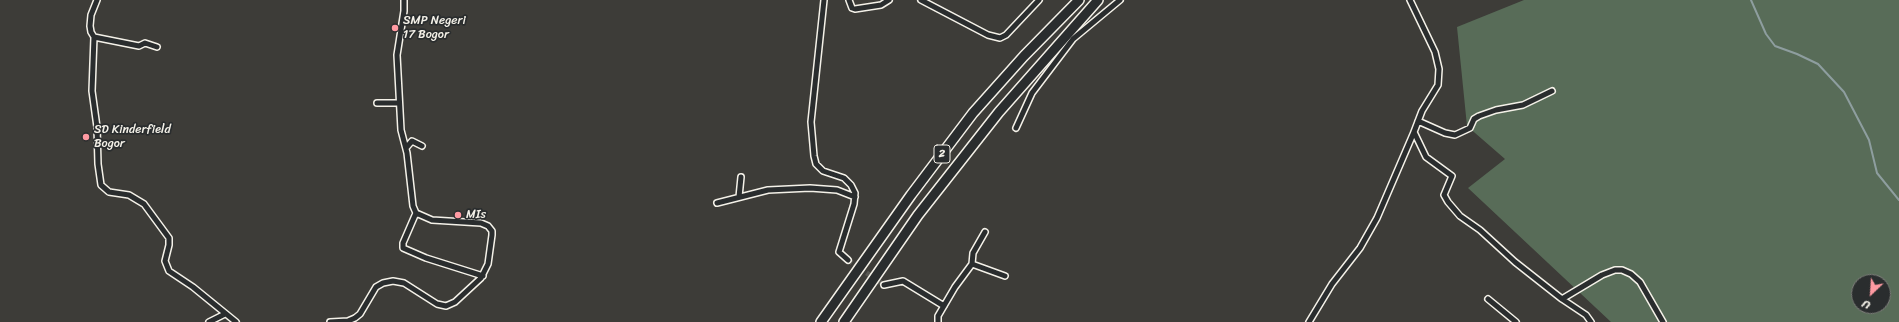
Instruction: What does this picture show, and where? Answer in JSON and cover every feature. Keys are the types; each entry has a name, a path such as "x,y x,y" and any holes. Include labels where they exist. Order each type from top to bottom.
{"highway":[{"name":"2","path":"821,322 911,195 973,114 1024,56 1079,0"},
{"name":"2","path":"844,322 927,202 999,112 1098,0"}],"street":[{"path":"97,0 90,19 91,32 94,37 92,87 97,127 98,164 101,185 110,192 129,195 144,204 169,238 165,261 167,270 198,291 236,322"},
{"path":"404,0 404,11 396,51 401,130 406,148 412,202 416,213 403,243 403,248 426,258 483,276"},
{"path":"824,0 811,122 814,156 816,164 823,171 844,178 851,185 855,197 839,252 848,260"},
{"path":"849,0 851,6 855,9 881,5 889,0"},
{"path":"921,0 988,35 1000,38 1006,35 1039,0"},
{"path":"1016,128 1032,93 1073,39 1120,0"},
{"path":"1309,322 1332,284 1360,248 1378,215 1422,110 1436,89 1439,70 1435,52 1410,0"},
{"path":"94,37 139,46 145,43 157,48"},
{"path":"1418,120 1445,133 1456,135 1470,128 1474,119 1479,116 1496,110 1523,105 1552,91"},
{"path":"377,104 400,103"},
{"path":"1414,132 1426,157 1452,176 1444,195 1460,216 1480,230 1515,262 1562,299 1586,315 1591,322"},
{"path":"406,148 412,141 422,146"},
{"path":"739,197 741,177"},
{"path":"717,203 768,190 810,188 837,190 855,197"},
{"path":"330,322 348,321 355,318 360,314 376,287 383,283 400,282 437,304 446,306 455,302 483,276 488,264 491,247 492,231 488,226 481,223 438,221 416,213"},
{"path":"938,322 937,318 955,286 972,264 975,249 985,232"},
{"path":"972,264 1005,276"},
{"path":"1562,299 1602,275 1616,270 1622,270 1631,274 1640,282 1663,322"},
{"path":"884,285 903,281 944,306"},
{"path":"1488,299 1516,322"},
{"path":"210,322 225,314"}],"green space":[{"path":"1524,0 1899,0 1899,322 1611,322 1468,188 1505,159 1467,126 1457,27"}],"waterway":[{"path":"1751,0 1766,34 1775,46 1818,64 1844,92 1869,140 1877,173 1899,200"}],"tunnel":[{"path":"848,260 884,285"}],"place":[{"name":"SMP Negeri 17 Bogor","path":"395,28"},
{"name":"SD Kinderfield Bogor","path":"86,137"},
{"name":"MIs","path":"458,215"}]}
